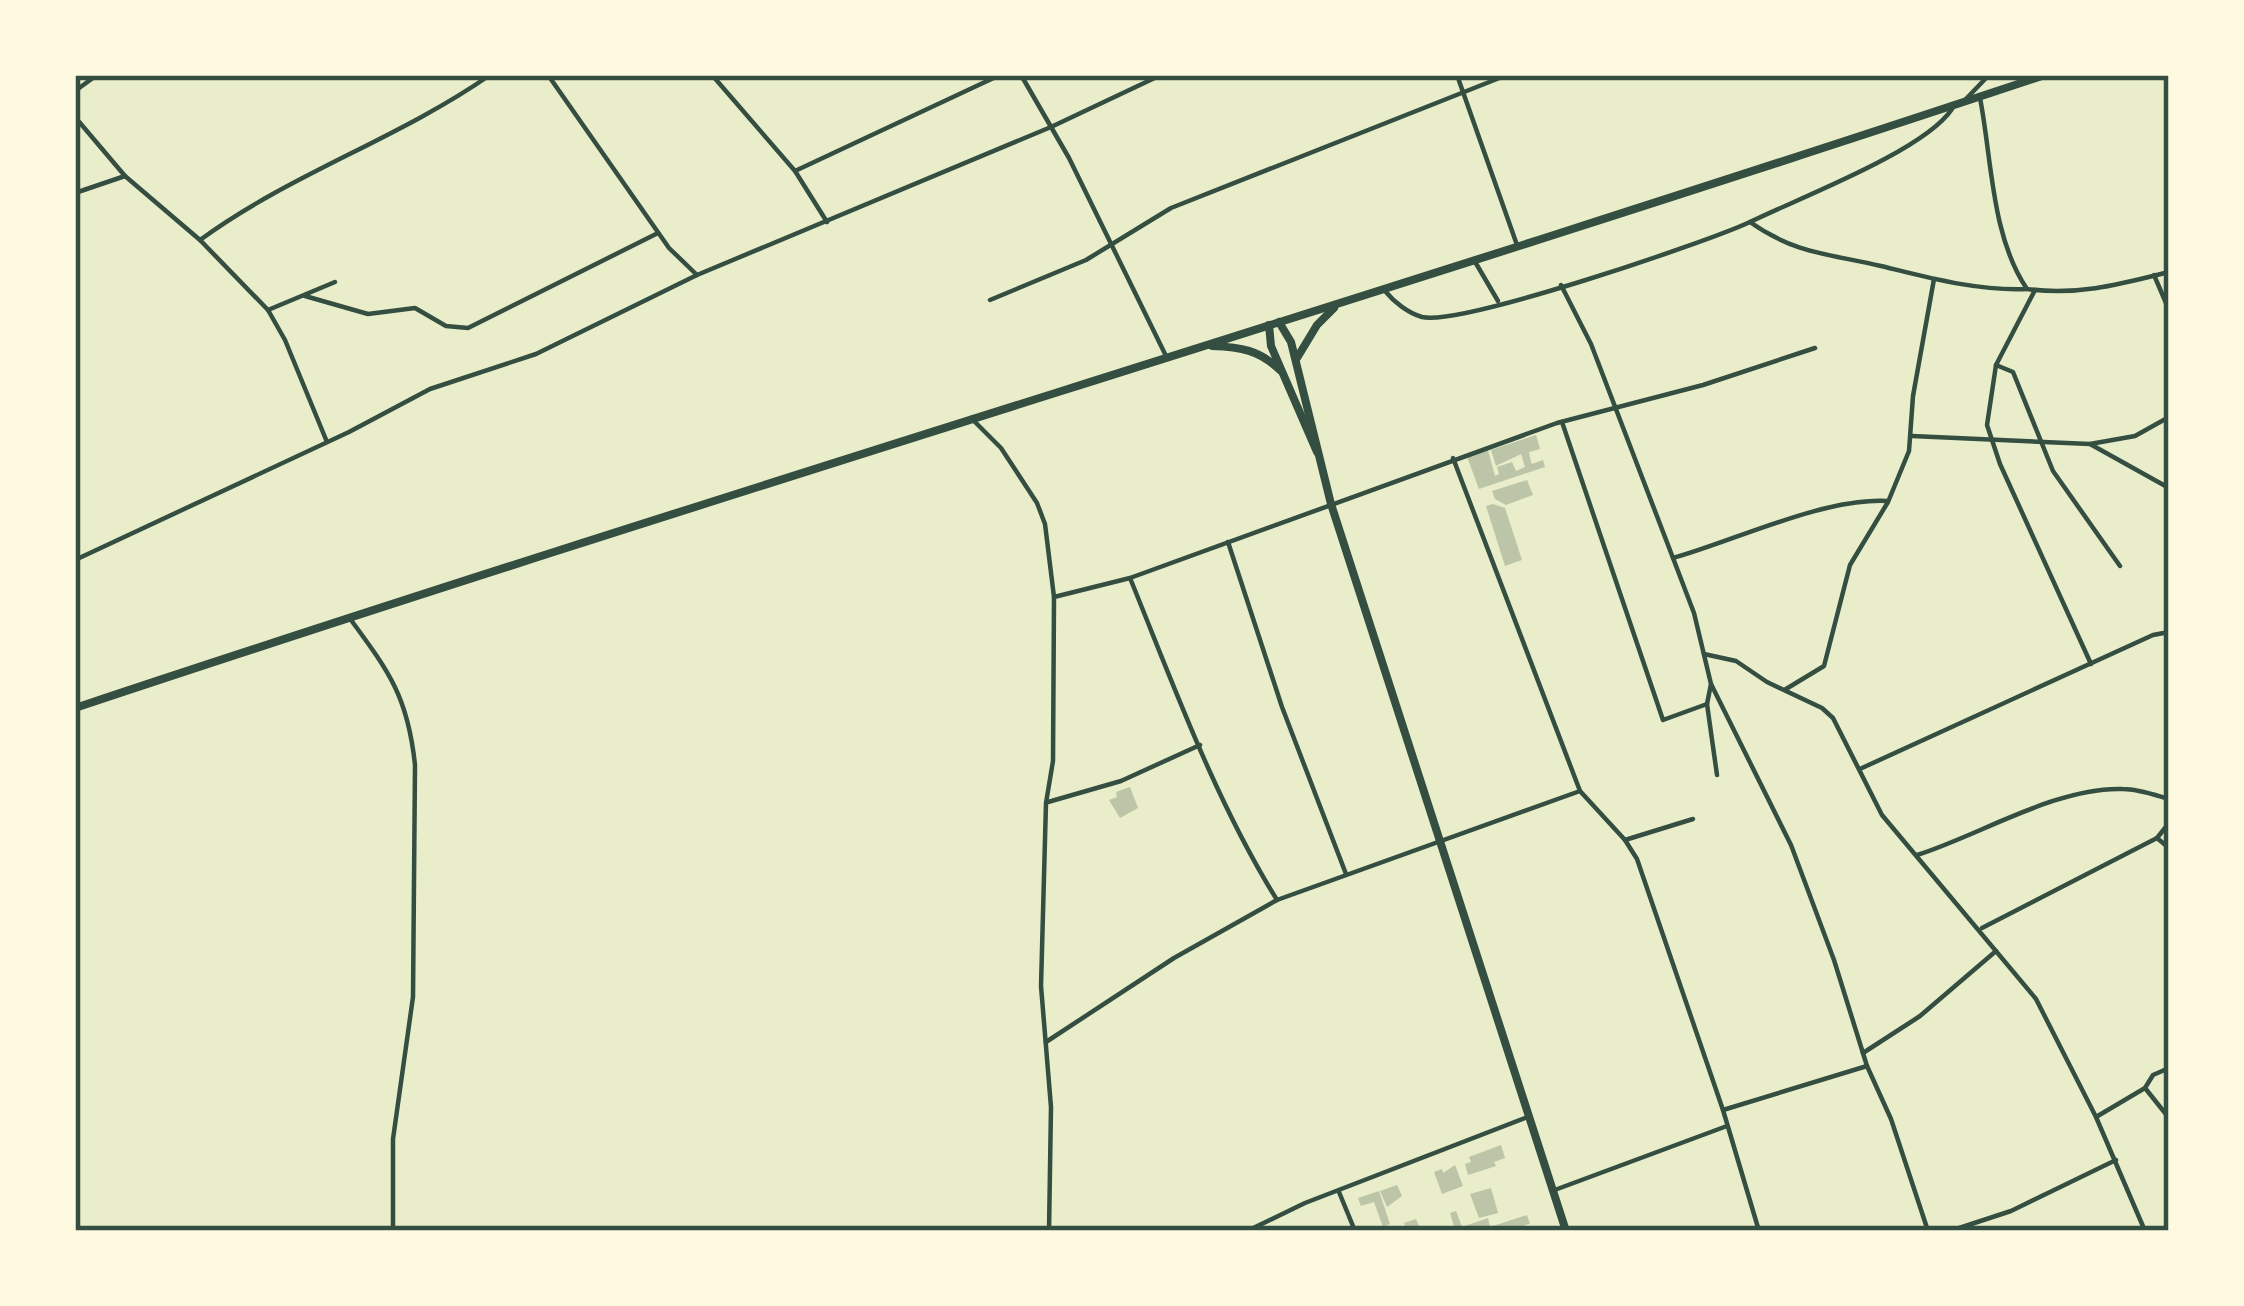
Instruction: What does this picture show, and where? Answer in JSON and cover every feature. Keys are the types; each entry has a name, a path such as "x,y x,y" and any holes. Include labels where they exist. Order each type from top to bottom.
{"highway":[{"path":"75,708 2044,75"},
{"path":"1295,366 1317,325 1340,304"},
{"path":"1274,324 1289,337 1331,504 1566,1231"},
{"path":"1274,324 1271,346 1317,452"},
{"path":"1207,346 1248,348 1286,375"}],"street":[{"path":"75,91 97,75"},
{"path":"200,239 262,199 421,120 490,75"},
{"path":"548,75 658,232 680,261 698,275"},
{"path":"712,75 795,171 827,222"},
{"path":"795,171 1000,75"},
{"path":"1021,75 1052,127 1167,358"},
{"path":"75,560 327,442 430,388 536,354 698,275 1052,127 1161,75"},
{"path":"1456,75 1518,246"},
{"path":"990,300 1073,266 1171,208 1508,75"},
{"path":"1385,290 1402,308 1425,318 1500,304 1681,251 1903,147 1940,123 1989,75"},
{"path":"1979,97 2006,240 2017,274 2031,289"},
{"path":"75,117 125,176 200,239 268,310 327,442"},
{"path":"75,193 125,176"},
{"path":"1750,222 1773,238 1815,255 1977,287 2097,290 2169,272"},
{"path":"305,296 368,314 421,309 446,326 468,328 658,232"},
{"path":"1474,260 1500,304"},
{"path":"2154,275 2169,310"},
{"path":"1786,689 1824,666 1850,565 1900,478 1912,436 1913,396 1934,279"},
{"path":"268,310 335,282"},
{"path":"1561,285 1591,344 1673,558 1712,684 1791,845 1928,1231"},
{"path":"2031,289 1996,365 1987,412 2000,464 2091,664"},
{"path":"1054,597 1130,578 1562,422 1703,385 1814,348"},
{"path":"1996,365 2013,372 2065,491 2120,566"},
{"path":"1912,436 2090,444 2135,436 2169,417"},
{"path":"971,418 1001,448 1037,503 1045,524 1054,597 1053,761 1046,803 1041,986 1051,1107 1049,1231"},
{"path":"1562,422 1663,720 1707,704"},
{"path":"2090,444 2169,488"},
{"path":"1454,458 1580,791 1625,840 1649,889 1759,1231"},
{"path":"1673,558 1813,513 1865,500 1888,502"},
{"path":"1228,542 1282,707 1346,874"},
{"path":"1130,578 1200,745 1277,900"},
{"path":"349,617 399,687 412,728 416,765 413,997 393,1139 393,1231"},
{"path":"1860,769 2153,634 2169,632"},
{"path":"1704,654 1736,661 1828,712 1882,815 1998,950 2045,1016 2096,1117 2145,1231"},
{"path":"1712,684 1707,704 1717,775"},
{"path":"1046,803 1121,781 1200,745"},
{"path":"1916,856 2005,818 2078,796 2122,788 2169,799"},
{"path":"1046,1042 1174,958 1277,900 1580,791"},
{"path":"1625,840 1693,819"},
{"path":"1980,929 2157,838 2169,823"},
{"path":"2157,838 2169,848"},
{"path":"1863,1053 1921,1016 1998,950"},
{"path":"1723,1110 1867,1066"},
{"path":"2096,1117 2169,1068"},
{"path":"2145,1088 2169,1118"},
{"path":"1247,1231 1530,1116"},
{"path":"1552,1191 1727,1126"},
{"path":"1950,1231 2011,1210 2116,1160"},
{"path":"1339,1192 1354,1231"}],"building":[{"path":"1536,435 1540,449 1529,452 1530,458 1532,464 1543,460 1545,467 1479,489 1466,454 1487,447 1495,476 1497,467 1512,462 1516,471 1525,467 1521,454 1496,466 1491,450"},
{"path":"1527,480 1533,495 1506,505 1495,499 1492,491"},
{"path":"1486,506 1505,508 1522,560 1505,566"},
{"path":"1130,787 1138,808 1120,818 1109,800"},
{"path":"1501,1145 1505,1158 1468,1175 1465,1164 1471,1162 1469,1157"},
{"path":"1455,1165 1463,1186 1442,1194 1434,1172 1442,1169 1443,1173"},
{"path":"1397,1185 1402,1196 1387,1207 1380,1191"},
{"path":"1491,1188 1498,1213 1479,1218 1470,1194"},
{"path":"1379,1191 1390,1224 1383,1227 1374,1202 1361,1206 1358,1198"},
{"path":"1456,1211 1462,1227 1488,1218 1490,1227 1527,1215 1530,1224 1525,1225 1527,1231 1452,1231 1450,1213"},
{"path":"1416,1219 1421,1231 1407,1231 1404,1223"}]}
